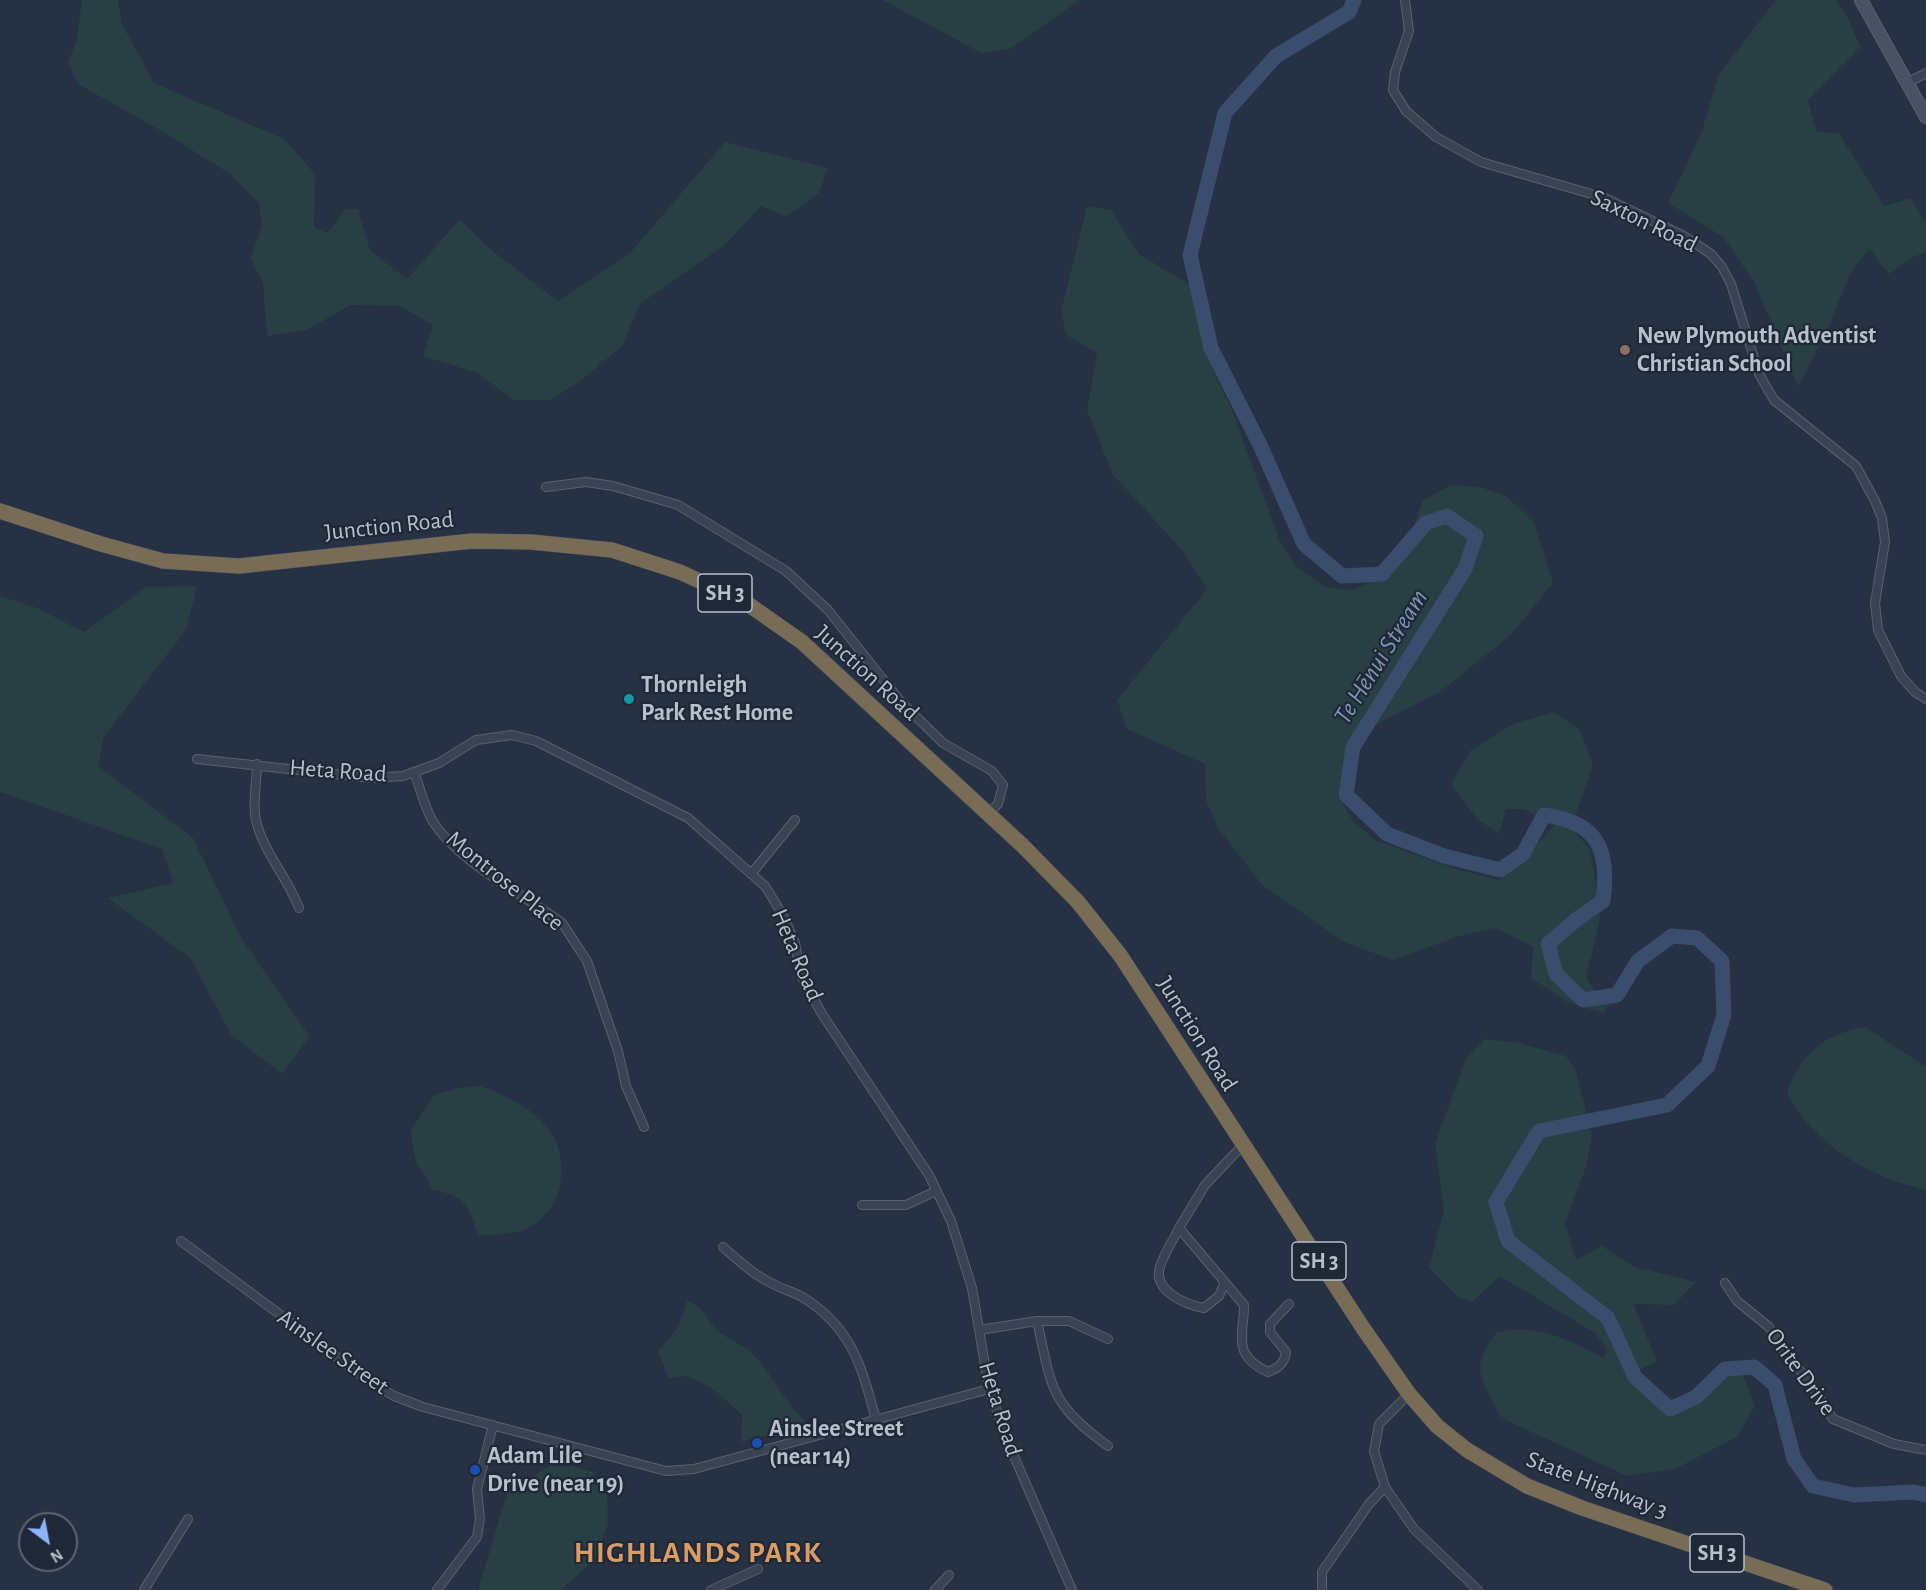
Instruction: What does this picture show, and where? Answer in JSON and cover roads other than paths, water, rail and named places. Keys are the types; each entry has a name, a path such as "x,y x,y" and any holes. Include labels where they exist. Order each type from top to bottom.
{"highway":[{"name":"Junction Road","path":"0,511 100,544 163,561 239,566 472,540 531,542 612,550 680,572 745,602 801,642 988,814 1078,902 1120,955 1242,1146 1409,1394"},
{"name":"State Highway 3","path":"1409,1394 1437,1426 1467,1450 1527,1486 1582,1508 1825,1590"}],"street":[{"name":"Saxton Road","path":"1404,0 1408,31 1395,72 1393,90 1406,111 1436,137 1481,162 1605,198 1684,236 1711,254 1722,267 1731,284 1759,375 1774,400 1856,466 1875,501 1882,518 1885,542 1875,603 1878,630 1901,676 1914,692 1926,699"},
{"path":"1861,0 1926,117"},
{"path":"1907,83 1926,73"},
{"path":"546,487 586,482 612,486 678,505 786,571 828,610 901,702 934,735 943,743 992,771 1003,785 998,804 988,814"},
{"name":"Heta Road","path":"197,759 371,778 403,776 439,763 476,740 512,735 536,741 688,818 765,886 784,917 795,943 801,976 822,1014 929,1175 951,1221 967,1267 989,1389 1010,1447 1072,1590"},
{"path":"257,764 256,819 272,855 292,888 299,909"},
{"name":"Montrose Place","path":"414,772 432,820 452,842 466,856 562,923 588,961 618,1051 626,1086 644,1127"},
{"path":"751,874 795,820"},
{"path":"1224,1284 1219,1296 1204,1308 1179,1301 1160,1281 1158,1269 1205,1185 1242,1146"},
{"path":"862,1205 906,1205 936,1191"},
{"path":"1179,1228 1244,1305 1240,1340 1244,1350 1269,1372 1281,1363 1286,1352 1269,1332 1270,1324 1289,1304"},
{"name":"Ainslee Street","path":"182,1241 383,1390 408,1402 657,1469 675,1471 694,1469 989,1389"},
{"path":"723,1247 745,1267 773,1284 802,1296 837,1324 860,1362 876,1420"},
{"name":"Orite Drive","path":"1725,1283 1737,1301 1769,1327 1785,1353 1809,1381 1833,1419 1894,1444 1926,1450"},
{"path":"1037,1321 1053,1389 1058,1399 1081,1426 1108,1446"},
{"path":"979,1330 1037,1321 1069,1321 1108,1339"},
{"path":"1409,1394 1378,1424 1374,1451 1385,1487 1414,1529 1478,1590"},
{"path":"437,1590 477,1537 480,1519 477,1489 493,1425"},
{"path":"1322,1590 1322,1572 1369,1504 1385,1487"},
{"path":"144,1590 188,1519"},
{"path":"711,1590 758,1569"},
{"path":"934,1590 949,1575"}],"waterway":[{"name":"Te Hēnui Stream","path":"1354,0 1349,12 1276,56 1225,113 1190,255 1211,348 1261,447 1304,544 1342,576 1382,574 1426,523 1447,516 1476,536 1465,569 1353,747 1346,795 1387,834 1444,856 1500,870 1523,854 1544,815 1577,824 1588,832 1602,853 1605,883 1603,901 1577,919 1548,944 1556,974 1583,1000 1617,995 1638,961 1672,936 1697,938 1722,961 1724,1015 1708,1066 1667,1105 1539,1131 1496,1202 1508,1241 1608,1318 1635,1377 1670,1409 1696,1397 1725,1369 1754,1367 1775,1385 1794,1459 1813,1486 1854,1495 1913,1492 1926,1495"}],"place":[{"name":"New Plymouth Adventist Christian School","path":"1625,350"},
{"name":"Thornleigh Park Rest Home","path":"629,699"},
{"name":"Ainslee Street (near 14)","path":"757,1443"},
{"name":"Adam Lile Drive (near 19)","path":"475,1470"}],"district":[{"name":"HIGHLANDS PARK","path":"698,1553"}]}
